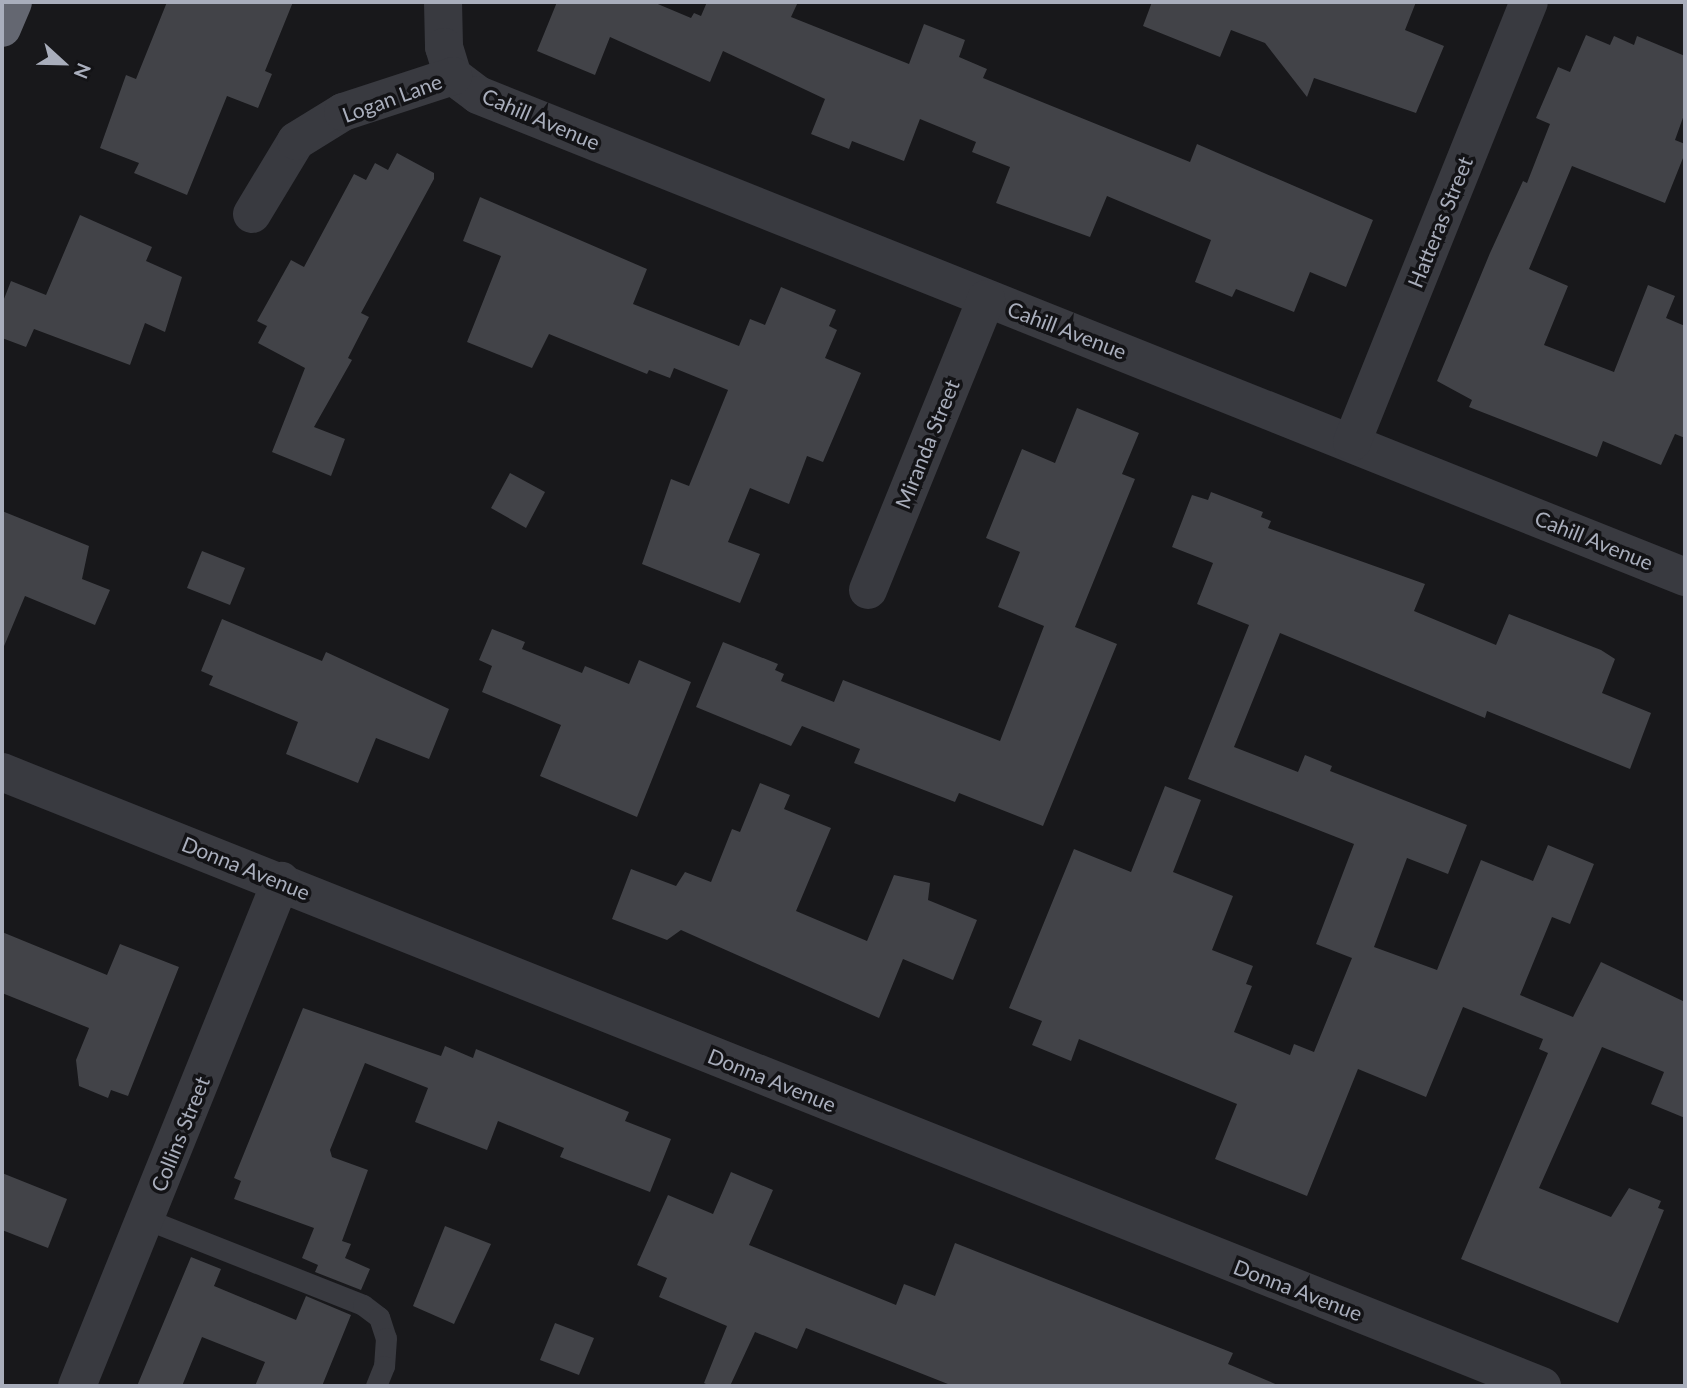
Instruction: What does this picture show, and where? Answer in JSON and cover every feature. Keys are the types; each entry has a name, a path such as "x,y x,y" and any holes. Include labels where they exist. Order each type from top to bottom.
{"highway":[{"path":"2,28 13,2"}],"street":[{"path":"443,2 444,47 453,76"},
{"name":"Hatteras Street","path":"1352,442 1529,2"},
{"name":"Logan Lane","path":"252,214 296,141 343,112 453,76"},
{"name":"Cahill Avenue","path":"453,76 478,95 1685,577"},
{"name":"Miranda Street","path":"868,590 986,299"},
{"name":"Donna Avenue","path":"2,772 1542,1386"},
{"name":"Collins Street","path":"77,1386 281,881"}],"lane":[{"path":"146,1219 363,1305 379,1317 386,1338 384,1366 376,1386"}],"building":[{"path":"167,2 293,2 265,71 272,74 258,108 227,96 187,195 134,173 139,163 100,148 126,75 136,79"},
{"path":"557,2 653,2 691,18 694,13 701,16 707,2 798,2 791,17 909,64 924,24 965,40 959,57 987,69 983,78 1190,162 1197,144 1373,220 1346,287 1310,272 1294,312 1236,289 1232,297 1195,282 1211,240 1107,196 1090,237 996,203 1010,167 972,152 976,142 920,119 904,161 852,141 849,149 811,134 825,99 723,51 710,82 610,37 595,75 537,51"},
{"path":"1152,2 1416,2 1405,30 1444,46 1416,113 1314,78 1307,97 1265,43 1231,30 1220,57 1143,26"},
{"path":"1586,35 1610,45 1614,36 1634,45 1637,36 1685,56 1685,112 1675,140 1685,144 1685,153 1665,203 1572,166 1529,269 1568,286 1544,345 1614,372 1648,285 1675,296 1666,318 1685,326 1685,438 1675,434 1661,465 1603,441 1597,457 1469,407 1472,400 1437,381 1490,253 1523,181 1527,183 1550,124 1536,118 1558,67 1570,72"},
{"path":"397,153 434,173 434,179 361,313 369,317 348,358 352,360 314,427 345,439 331,476 272,452 305,368 258,343 267,326 257,321 291,260 304,267 354,174 366,180 375,163 388,170"},
{"path":"480,197 647,269 633,304 739,346 750,319 765,325 781,287 836,310 829,326 837,330 825,358 861,373 823,462 807,456 789,504 750,488 728,542 760,554 740,603 642,564 671,479 689,486 728,390 674,368 670,378 649,370 647,374 549,334 532,368 467,342 501,256 463,241"},
{"path":"80,215 152,247 146,261 182,277 165,332 145,323 130,365 34,329 26,347 2,338 2,304 11,281 46,295"},
{"path":"1077,408 1139,433 1122,474 1135,479 1075,627 1117,644 1043,826 959,793 955,802 854,763 860,749 802,726 791,746 696,707 723,642 778,664 775,670 784,674 781,681 834,702 843,680 1000,741 1044,626 998,607 1020,552 986,538 1022,449 1055,463"},
{"path":"510,473 545,492 526,528 491,508"},
{"path":"1211,492 1263,512 1261,517 1271,521 1268,528 1425,584 1414,611 1496,645 1509,614 1601,650 1615,659 1602,693 1651,713 1630,769 1487,711 1485,718 1280,633 1234,747 1298,772 1305,755 1332,766 1330,771 1467,825 1448,874 1407,858 1374,947 1437,970 1481,860 1533,881 1548,845 1594,864 1570,924 1552,917 1520,995 1573,1017 1601,962 1685,1002 1685,1118 1651,1104 1664,1072 1602,1047 1539,1188 1611,1217 1629,1188 1661,1201 1658,1208 1664,1210 1618,1323 1461,1259 1548,1053 1539,1049 1543,1039 1463,1007 1426,1097 1358,1069 1307,1196 1215,1159 1237,1104 1079,1039 1071,1061 1032,1045 1042,1021 1009,1008 1074,849 1131,872 1165,786 1201,800 1173,872 1233,896 1212,950 1253,966 1246,984 1252,986 1234,1032 1290,1055 1294,1044 1314,1052 1352,958 1316,944 1354,844 1188,779 1249,625 1197,604 1213,563 1172,547 1192,495 1208,500"},
{"path":"2,511 89,546 82,579 110,590 95,625 25,596 2,651"},
{"path":"202,551 245,568 230,605 187,588"},
{"path":"222,619 322,661 326,652 449,709 429,759 376,738 358,783 286,754 298,722 209,685 213,676 201,671"},
{"path":"492,629 525,642 522,649 582,673 585,666 629,684 639,660 691,682 637,817 540,776 561,725 482,692 492,666 479,660"},
{"path":"760,783 790,795 784,809 831,828 796,911 867,941 894,875 930,883 928,900 977,920 953,980 903,959 879,1018 681,930 667,940 612,919 631,869 676,886 685,872 711,882 732,829 740,832"},
{"path":"2,932 107,975 120,944 179,967 128,1096 111,1090 108,1098 79,1086 76,1060 89,1028 2,993"},
{"path":"303,1008 441,1056 445,1046 473,1058 476,1049 629,1112 625,1121 671,1139 650,1192 560,1157 564,1148 498,1121 487,1150 415,1122 428,1088 365,1063 330,1150 332,1157 368,1170 342,1241 351,1244 345,1258 370,1269 361,1290 315,1272 318,1265 302,1258 314,1228 234,1199 241,1181 234,1178"},
{"path":"731,1172 773,1190 749,1245 896,1305 904,1284 935,1296 955,1243 1233,1353 1228,1364 1280,1386 953,1386 806,1328 797,1349 755,1332 730,1386 710,1386 704,1383 727,1326 659,1297 667,1278 637,1265 668,1195 713,1214"},
{"path":"2,1173 67,1199 48,1248 2,1230"},
{"path":"445,1226 491,1244 454,1324 413,1306"},
{"path":"191,1257 221,1269 214,1286 296,1320 306,1296 351,1315 322,1386 255,1386 265,1362 202,1337 182,1386 137,1386"},
{"path":"555,1323 594,1338 579,1375 540,1360"}]}
